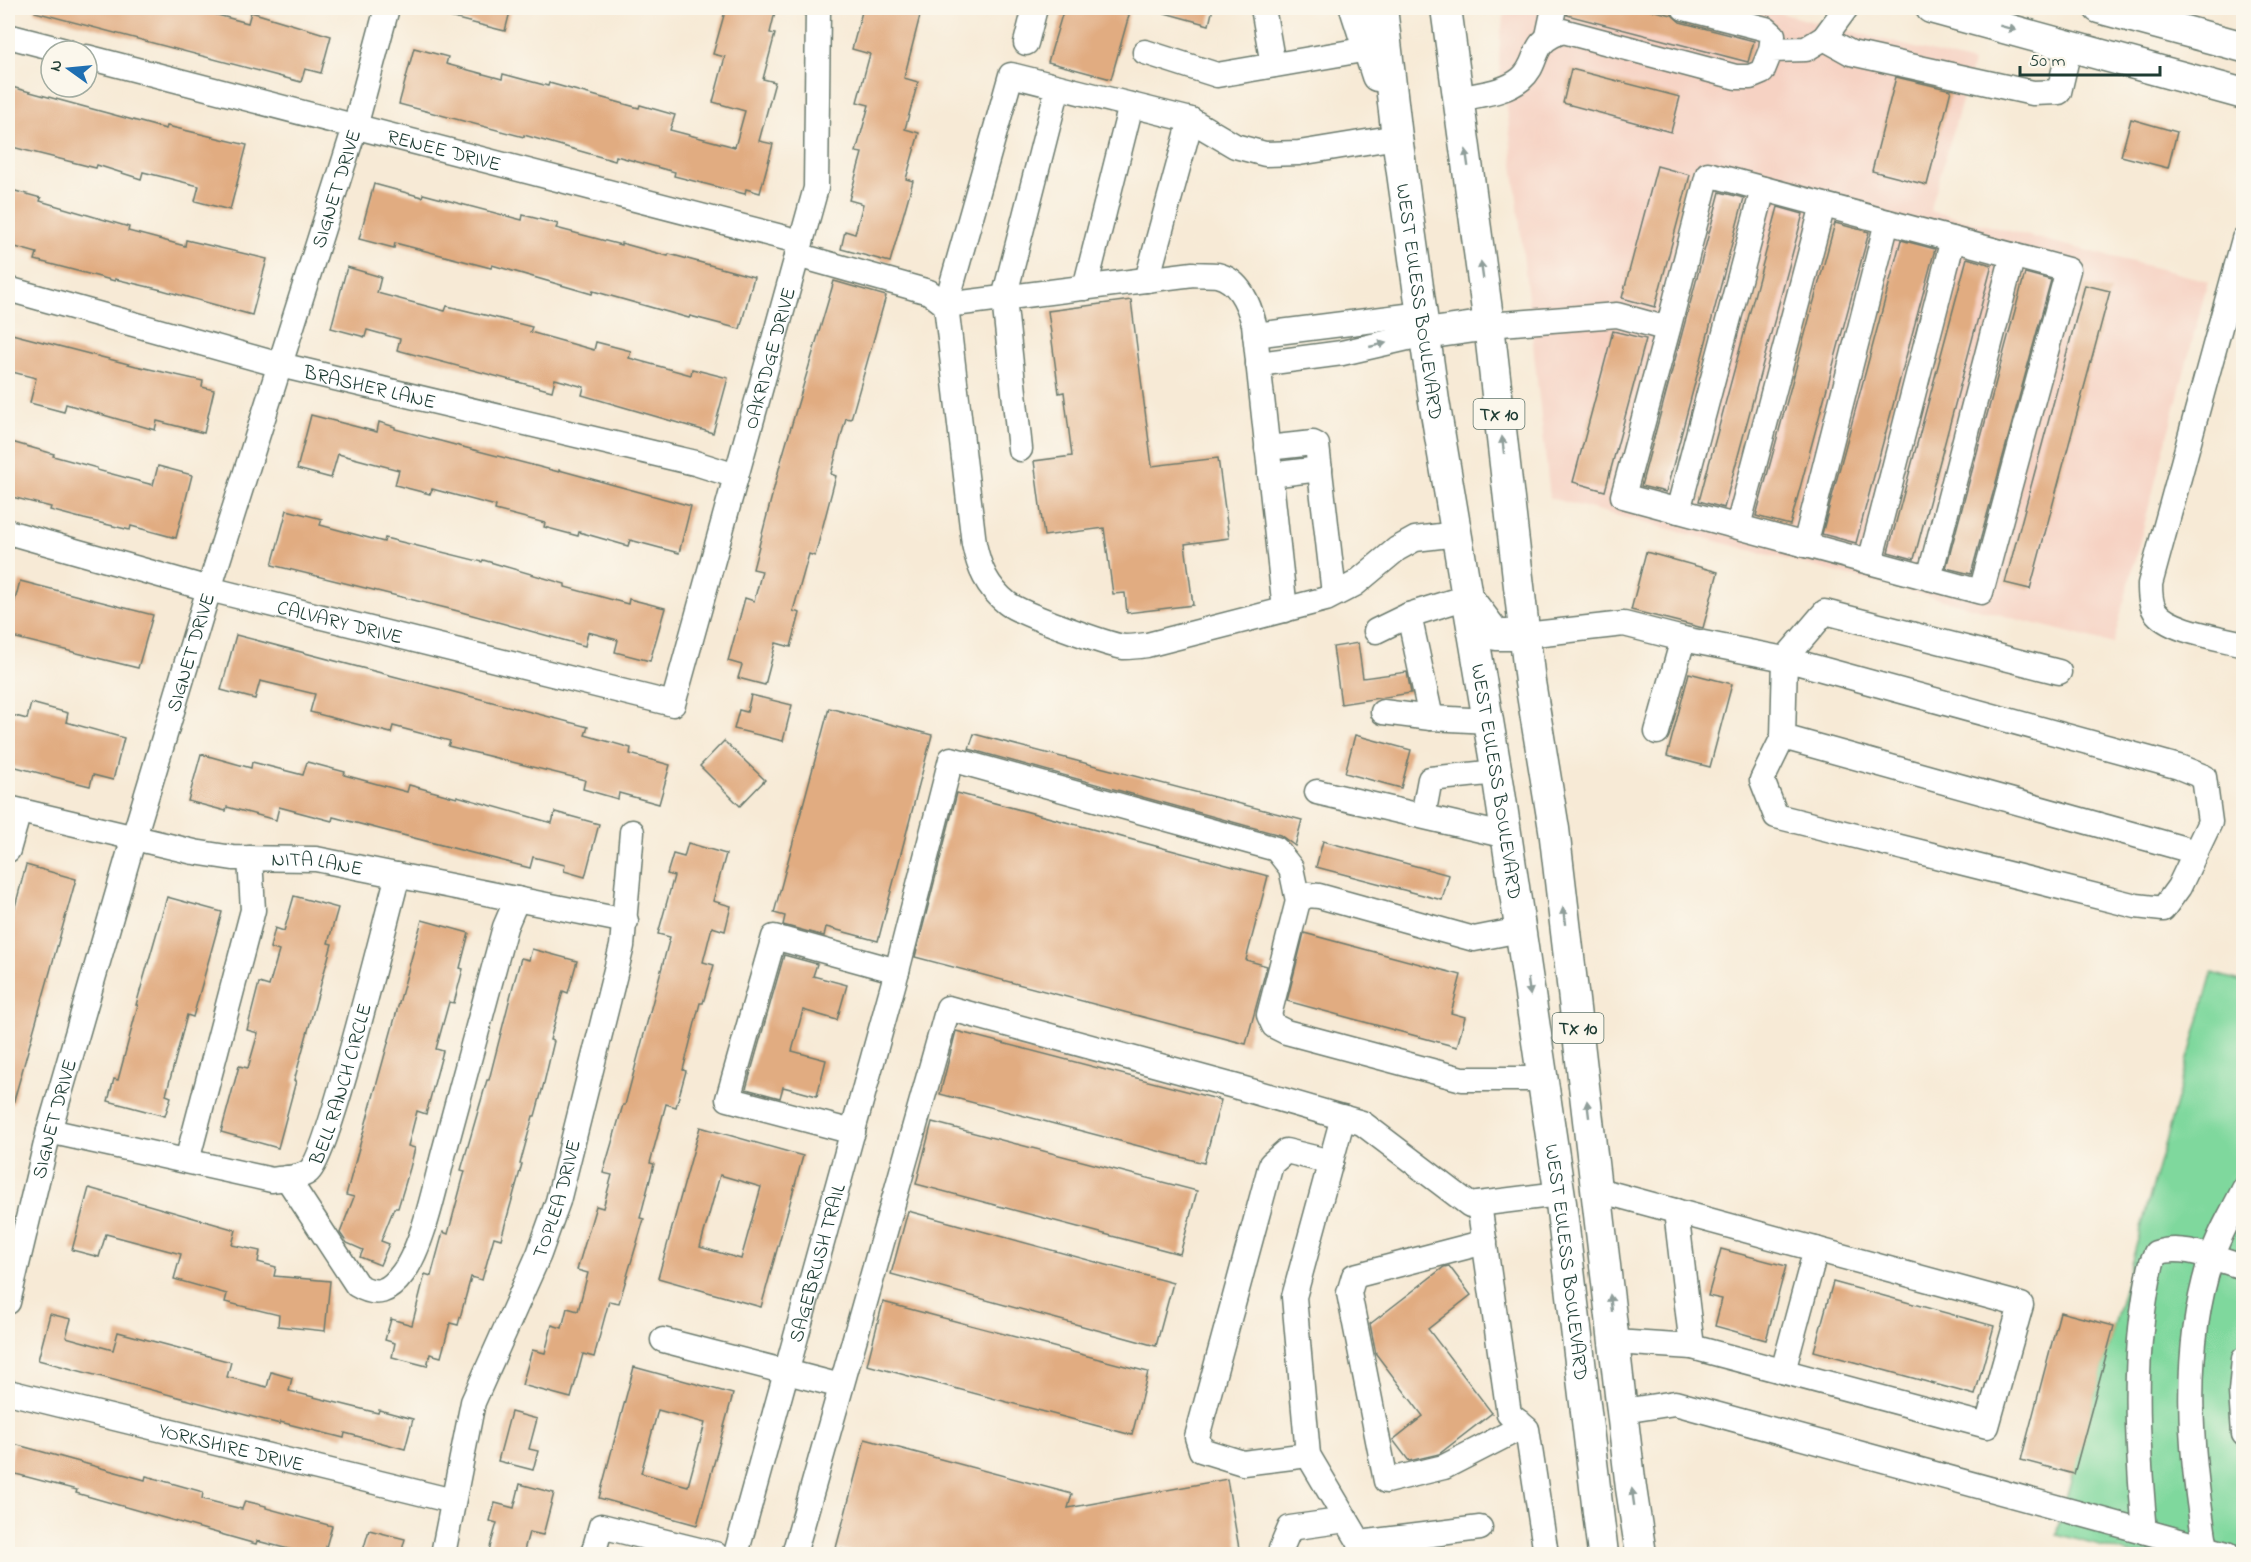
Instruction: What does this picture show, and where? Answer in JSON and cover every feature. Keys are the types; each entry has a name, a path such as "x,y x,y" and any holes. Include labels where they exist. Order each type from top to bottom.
{"main road":[{"path":"1355,8 1397,137"},
{"name":"WEST EULESS BOULEVARD","path":"1382,8 1397,137 1434,402 1497,772 1559,1194 1603,1554"},
{"name":"WEST EULESS BOULEVARD","path":"1446,8 1489,325 1530,682 1554,829 1641,1554"},
{"path":"1457,85 1468,8"},
{"path":"1931,8 2244,94"},
{"path":"2099,8 2244,47"},
{"path":"1424,324 1489,325"},
{"path":"1467,597 1496,635 1525,635"}],"street":[{"name":"SIGNET DRIVE","path":"8,1302 49,1131 134,837 209,589 355,127 387,8"},
{"name":"OAKRIDGE DRIVE","path":"673,704 816,189 819,8"},
{"path":"1026,43 1035,8"},
{"path":"1263,8 1273,65"},
{"path":"1457,85 1505,90 1523,77 1548,36 1554,8"},
{"path":"1548,36 1563,32 1736,76 1750,77 1762,72 1771,50 1773,35 1766,29 1684,8"},
{"path":"1771,50 1806,49 1824,38 1846,8"},
{"path":"8,36 39,44"},
{"path":"1824,38 1851,52 2033,93 2059,92 2070,45"},
{"path":"1145,52 1217,75 1368,49"},
{"name":"RENEE DRIVE","path":"99,60 355,127 799,249 929,292 946,305"},
{"path":"1397,137 1299,153 1265,154 1234,146 1191,120 1011,75 946,305 974,544 979,569 1008,604 1098,640 1124,647 1147,645 1285,610 1334,594 1355,584 1397,549 1415,539 1456,534"},
{"path":"1020,448 1004,298 1058,87"},
{"path":"1085,288 1131,105"},
{"path":"1147,280 1191,120"},
{"path":"1708,174 1763,189 2068,270 1981,592 1623,496 1708,174"},
{"path":"1678,511 1763,189"},
{"path":"1738,526 1823,205"},
{"path":"1805,544 1887,222"},
{"path":"1870,562 1953,239"},
{"path":"2244,239 2150,584 2150,600 2154,610 2162,619 2175,626 2244,644"},
{"path":"1929,578 2013,255"},
{"path":"946,305 1192,274 1219,275 1234,285 1248,302 1255,335 1285,610"},
{"name":"BRASHER LANE","path":"8,289 280,365 695,463 736,476"},
{"path":"1489,325 1617,315 1668,329"},
{"path":"1255,335 1338,325 1424,324"},
{"path":"1258,364 1342,353 1424,324"},
{"path":"1338,325 1342,353"},
{"path":"1311,328 1315,357"},
{"path":"1267,448 1313,443 1317,446 1334,594"},
{"path":"1270,475 1320,470"},
{"name":"CALVARY DRIVE","path":"8,532 209,589 673,704"},
{"path":"1376,631 1409,615 1467,597"},
{"path":"1525,635 1624,624 1683,639 1785,659 2179,767 2204,777 2210,822 2179,887 2163,909 2136,906 1776,816 1762,780 1783,737 1785,659 1825,612 2059,672"},
{"path":"1409,615 1431,718"},
{"path":"1657,732 1683,639"},
{"path":"1383,712 1431,718 1488,721"},
{"path":"1783,737 2196,852"},
{"name":"SAGEBRUSH TRAIL","path":"736,1554 897,971 951,759 1276,849 1291,868 1298,901"},
{"path":"1424,816 1430,779 1497,772"},
{"path":"1317,792 1507,836"},
{"path":"8,850 13,810"},
{"name":"NITA LANE","path":"13,810 194,852 233,858 316,859 626,921"},
{"name":"TOPLEA DRIVE","path":"443,1554 473,1401 540,1254 558,1201 622,946 626,921 632,832"},
{"path":"186,1161 254,910 250,858"},
{"name":"BELL RANCH CIRCLE","path":"49,1131 272,1180 309,1172 317,1160 338,1098 398,875"},
{"path":"1520,930 1474,939 1319,896 1308,895 1298,901 1269,1015 1274,1026 1286,1032 1462,1079 1542,1079"},
{"path":"287,1178 357,1285 368,1292 379,1292 389,1287 402,1274 412,1259 429,1207 505,927 517,899"},
{"path":"853,1132 728,1099 774,937 897,971"},
{"path":"794,1554 948,1008 1362,1123 1470,1205 1559,1194"},
{"path":"1343,1117 1294,1297 1308,1455 1362,1549 1480,1528"},
{"path":"1308,1455 1243,1463 1201,1450 1197,1437 1271,1164 1286,1151 1331,1161"},
{"path":"2216,1552 2197,1493 2192,1415 2192,1355 2199,1308 2211,1258 2244,1189"},
{"path":"1598,1190 2021,1305 1987,1426 1692,1347 1615,1342"},
{"path":"1479,1204 1509,1414 1527,1429 1546,1554"},
{"path":"1676,1211 1692,1347"},
{"path":"1485,1242 1354,1276 1349,1293 1386,1481 1444,1467 1514,1431 1519,1422"},
{"path":"1783,1371 1816,1249"},
{"path":"2145,1532 2136,1421 2139,1350 2152,1262 2156,1253 2168,1249 2185,1251 2244,1267"},
{"path":"663,1340 841,1386"},
{"path":"2244,1359 2241,1392 2244,1434"},
{"name":"YORKSHIRE DRIVE","path":"8,1392 453,1501"},
{"path":"1623,1411 1675,1403 2216,1552"},
{"path":"1282,1554 1281,1549 1290,1528 1346,1520"},
{"path":"593,1554 601,1526 715,1554"}],"shaded area":[{"path":"1506,8 1760,8 1973,63 1930,211 2208,281 2113,644 1550,498 1506,99 1499,64 1500,36"}],"green space":[{"path":"2212,973 2243,982 2243,1554 2129,1554 2056,1534"}],"building":[{"path":"35,8 191,8 248,23 251,12 331,36 321,73 305,69 301,82 35,12"},
{"path":"433,8 511,8 505,31 433,13"},
{"path":"726,8 776,8 770,33 775,34 763,79 775,82 759,141 773,144 760,193 746,189 745,194 674,176 675,172 616,156 615,161 524,135 524,137 399,104 414,48 448,57 446,64 502,79 503,74 548,86 549,83 639,108 640,105 675,115 670,130 735,147 745,111 713,102 725,57 713,54"},
{"path":"863,8 922,8 904,78 918,82 905,129 919,133 906,179 913,181 890,262 841,249 845,231 855,234 863,204 849,200 862,153 856,152 869,105 857,102 870,54 852,49"},
{"path":"1064,8 1131,8 1111,79 1048,62"},
{"path":"1162,8 1213,8 1209,25 1161,12"},
{"path":"1568,8 1642,8 1672,15 1680,22 1754,41 1748,62 1567,15"},
{"path":"1571,69 1680,97 1671,132 1563,103"},
{"path":"1896,77 1951,90 1927,185 1872,171"},
{"path":"8,86 39,94 39,99 56,99 166,129 167,126 247,145 230,210 195,201 199,186 143,172 141,179 97,165 96,168 8,146"},
{"path":"2131,119 2177,132 2168,168 2121,156"},
{"path":"1657,166 1690,175 1655,307 1622,298"},
{"path":"374,184 422,197 423,194 522,220 523,215 558,224 556,228 668,256 669,254 754,277 740,329 690,316 689,318 593,291 592,294 492,265 491,268 395,243 394,248 359,239"},
{"path":"8,189 41,198 40,201 129,227 128,231 185,246 186,240 267,259 252,315 162,290 115,279 115,281 35,260 37,253 8,245"},
{"path":"1720,192 1744,198 1666,492 1641,486"},
{"path":"1778,207 1803,214 1724,508 1699,501"},
{"path":"1835,223 1869,232 1790,525 1756,516"},
{"path":"1901,240 1935,249 1856,543 1822,534"},
{"path":"1967,258 1992,265 1914,559 1888,552"},
{"path":"347,267 381,277 377,293 445,311 447,306 532,327 530,332 594,350 596,342 631,351 629,358 691,375 692,369 728,378 713,433 582,395 584,387 555,379 552,391 397,350 400,339 367,330 365,337 331,328"},
{"path":"2025,273 2051,280 1971,574 1946,568"},
{"path":"834,281 886,296 851,419 846,418 831,474 836,476 815,556 809,554 793,611 800,613 791,647 776,643 765,685 738,678 742,665 728,661 745,598 754,601 762,571 753,569 781,461"},
{"path":"2085,285 2110,291 2030,589 2005,583"},
{"path":"1131,300 1152,466 1218,458 1229,538 1185,544 1193,605 1127,613 1125,593 1113,594 1104,528 1044,536 1034,461 1072,456 1064,392 1059,393 1048,311"},
{"path":"1613,331 1646,339 1605,491 1573,482"},
{"path":"8,333 203,381 202,387 214,390 204,433 157,421 155,430 66,404 64,412 30,403 36,378 8,371"},
{"path":"311,415 377,432 379,422 395,427 395,429 691,506 679,553 630,540 628,546 579,532 578,536 544,527 545,523 495,510 496,506 432,489 430,494 395,485 399,470 338,454 331,478 297,469"},
{"path":"8,441 97,468 97,470 153,485 158,466 192,475 176,538 131,526 130,530 84,519 50,510 51,507 8,496"},
{"path":"287,510 322,519 320,525 384,542 385,538 482,562 483,560 565,584 565,587 628,604 629,599 665,608 650,661 615,652 618,640 588,632 585,646 454,610 272,565"},
{"path":"1646,552 1718,572 1703,628 1631,610"},
{"path":"20,581 153,615 138,668 8,636 8,627"},
{"path":"236,635 588,727 585,735 631,748 630,754 670,765 659,804 619,793 618,799 583,789 585,780 448,746 450,741 393,726 391,733 310,712 315,694 260,681 255,699 221,690"},
{"path":"1358,643 1363,678 1407,672 1411,693 1341,704 1333,647"},
{"path":"1689,673 1732,684 1710,767 1667,756"},
{"path":"751,695 792,705 783,741 734,729 739,710 747,712"},
{"path":"31,703 68,713 66,722 124,738 113,780 93,775 90,786 8,765 8,714 27,719"},
{"path":"829,708 932,735 878,941 826,927 824,936 783,925 785,916 774,913"},
{"path":"974,734 1302,820 1295,846 1280,835 969,749"},
{"path":"1355,735 1411,750 1401,788 1345,773"},
{"path":"724,741 765,780 740,806 700,766"},
{"path":"201,754 251,768 252,762 303,775 307,762 345,772 344,775 407,792 409,785 552,823 555,812 599,824 585,877 564,871 565,865 533,857 530,868 333,817 332,821 279,807 276,820 227,807 226,811 188,801"},
{"path":"957,793 1268,876 1246,960 1267,966 1246,1044 915,957"},
{"path":"1323,841 1449,875 1442,900 1316,867"},
{"path":"688,843 726,854 713,901 731,906 725,931 712,927 703,962 714,965 703,1003 700,1003 676,1107 666,1104 650,1163 654,1164 640,1218 644,1219 619,1303 609,1301 594,1357 583,1354 571,1398 522,1385 532,1350 545,1353 552,1325 562,1328 567,1308 578,1311 588,1273 577,1270 596,1206 603,1208 612,1175 603,1173 623,1105 625,1105 670,937 658,934 674,876 667,874 673,854 684,857"},
{"path":"26,865 76,879 13,1104 8,1103 8,933"},
{"path":"294,896 338,908 328,943 332,944 278,1148 221,1132 239,1066 248,1068 258,1033 247,1030 259,983 269,986 279,951 270,948 275,928 284,931"},
{"path":"167,897 222,912 193,1017 187,1015 166,1095 171,1097 165,1116 108,1101 114,1079 118,1080 138,1005 136,1005"},
{"path":"422,920 469,933 454,1003 449,1002 436,1049 443,1051 426,1114 417,1111 408,1146 415,1148 398,1208 394,1208 381,1241 389,1244 380,1265 360,1257 363,1250 347,1243 340,1233 354,1197 346,1195"},
{"path":"1304,933 1461,975 1451,1013 1465,1017 1457,1047 1287,1001"},
{"path":"532,949 577,961 568,993 563,991 550,1040 554,1041 544,1083 535,1116 533,1116 501,1239 494,1237 482,1280 471,1277 458,1325 450,1323 441,1357 430,1354 427,1366 392,1357 395,1343 385,1340 391,1319 412,1325 425,1274 431,1276 443,1232 448,1234 465,1171 461,1170 487,1080 489,1080 521,958 529,960"},
{"path":"784,955 817,964 813,976 847,985 837,1020 803,1010 792,1051 826,1060 817,1096 783,1087 780,1098 746,1089"},
{"path":"956,1031 1221,1100 1204,1163 940,1094"},
{"path":"932,1122 1197,1191 1180,1254 916,1184"},
{"path":"700,1127 803,1156 761,1307 658,1278","holes":["720,1175 761,1187 741,1259 700,1247"]},
{"path":"89,1188 236,1230 232,1245 260,1251 258,1262 276,1267 274,1276 330,1281 325,1331 278,1326 279,1315 225,1302 227,1294 174,1279 181,1254 106,1234 99,1257 72,1250"},
{"path":"908,1211 1173,1283 1156,1346 891,1274"},
{"path":"1721,1249 1786,1266 1766,1340 1715,1326 1722,1299 1708,1296"},
{"path":"1449,1266 1471,1295 1428,1329 1492,1413 1439,1454 1409,1461 1393,1440 1423,1416 1376,1354 1370,1324 1444,1267"},
{"path":"1833,1282 1994,1326 1975,1395 1814,1351"},
{"path":"883,1302 1148,1372 1132,1435 867,1365"},
{"path":"2060,1312 2114,1326 2074,1474 2021,1460"},
{"path":"50,1314 71,1319 66,1337 113,1350 118,1332 231,1362 227,1377 267,1387 271,1372 292,1378 289,1391 378,1413 379,1410 413,1419 405,1449 345,1433 344,1438 280,1422 280,1424 38,1360"},
{"path":"634,1367 733,1394 697,1525 599,1498","holes":["658,1410 705,1423 688,1486 641,1473"]},
{"path":"511,1412 537,1419 529,1449 538,1451 533,1470 498,1461"},
{"path":"865,1439 1072,1494 1068,1508 1227,1479 1240,1554 860,1554 836,1548"},
{"path":"14,1444 145,1480 146,1476 203,1492 202,1499 242,1509 245,1501 332,1526 324,1554 308,1554 257,1541 256,1544 76,1493 77,1490 8,1472"},
{"path":"520,1484 554,1493 543,1535 529,1532 523,1554 488,1554 497,1523 490,1521 495,1503 514,1508"},
{"path":"369,1530 405,1539 401,1554 362,1554"}]}
